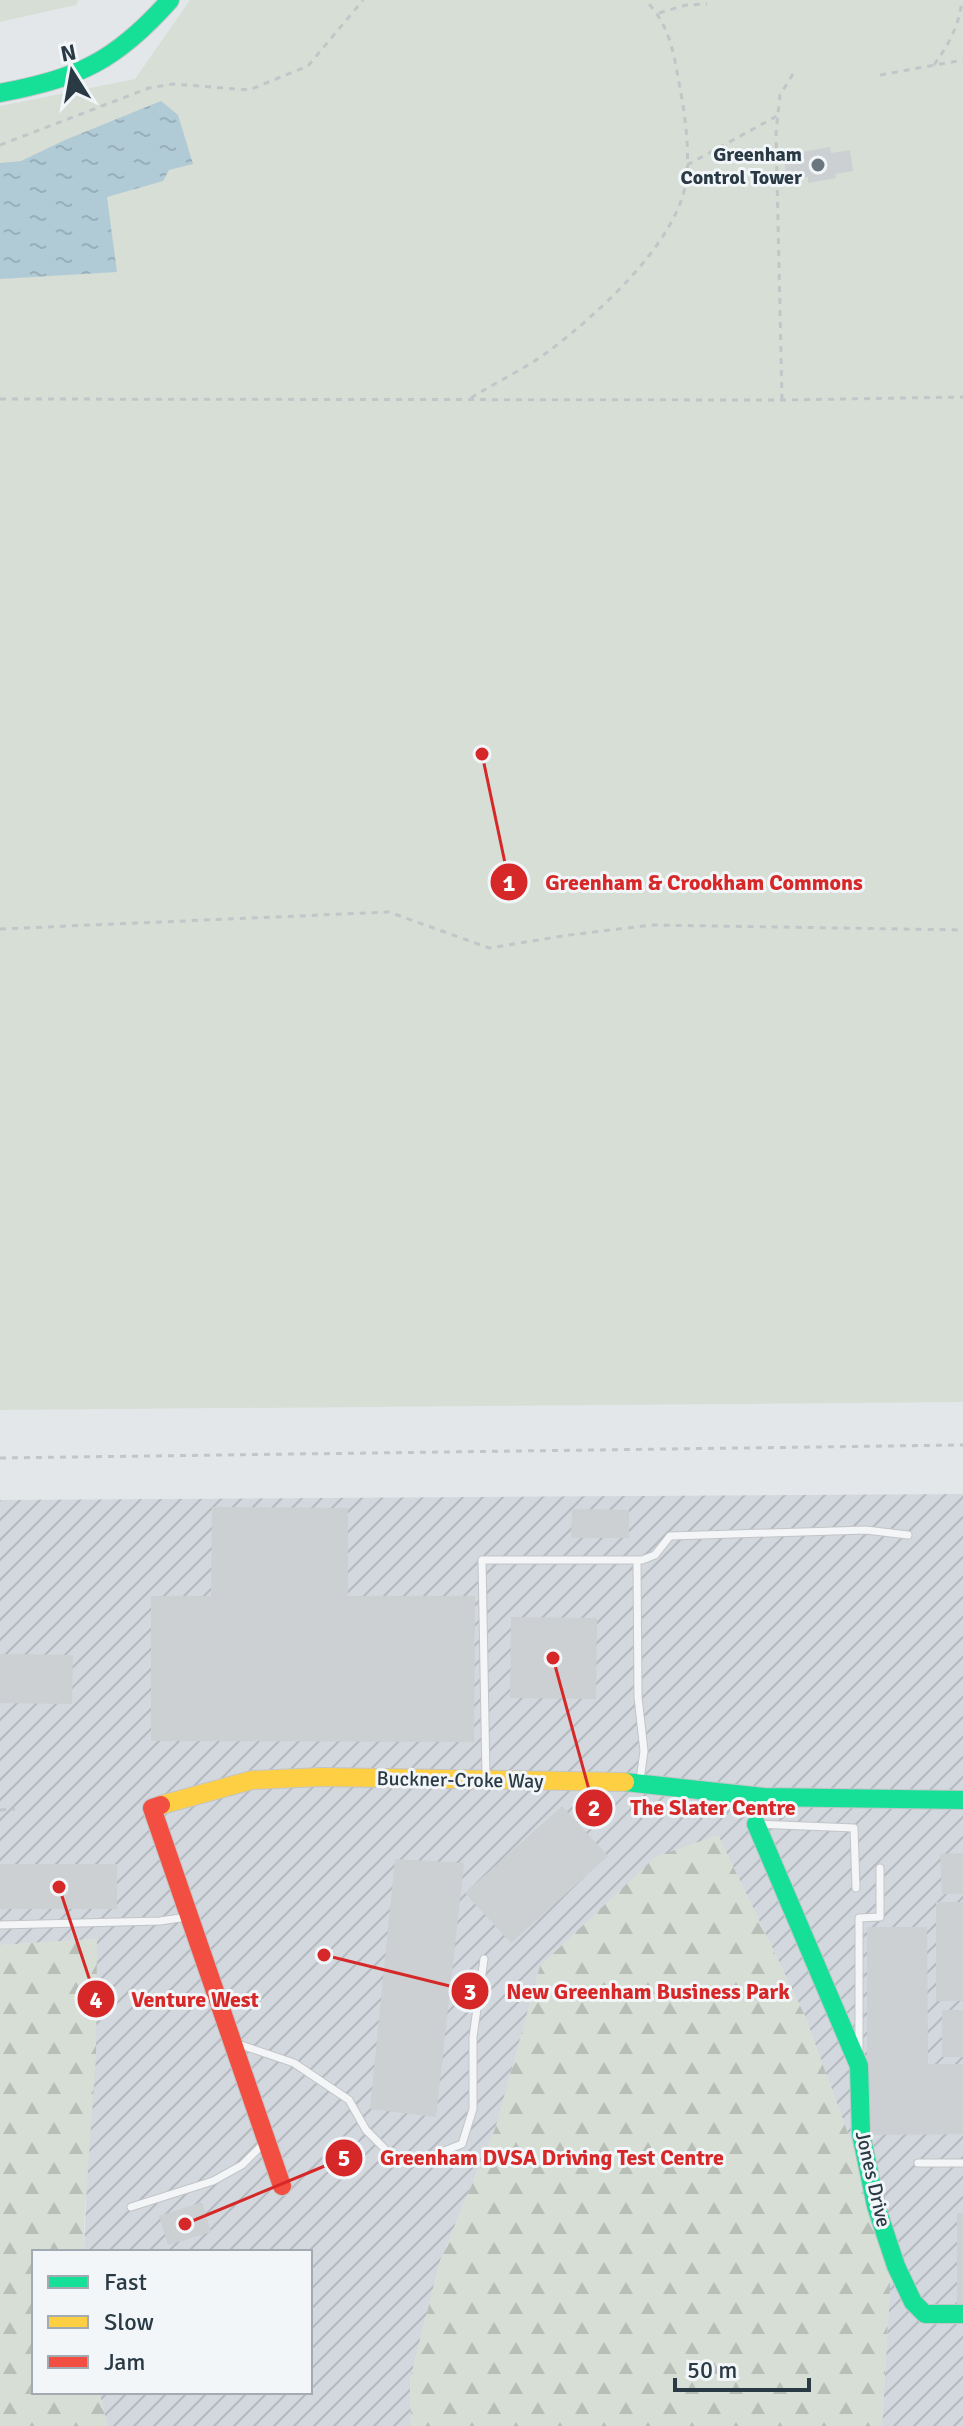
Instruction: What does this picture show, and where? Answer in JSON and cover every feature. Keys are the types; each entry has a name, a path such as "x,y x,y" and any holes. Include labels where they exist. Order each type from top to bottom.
{"street":[{"path":"0,93 93,68 117,54 146,29 170,0"},
{"name":"Buckner-Croke Way","path":"189,1917 152,1808 228,1786 282,1777 640,1782 764,1797 963,1800"},
{"name":"Jones Drive","path":"756,1824 859,2066 864,2156 896,2266 913,2302 925,2314 963,2314"},
{"path":"189,1917 282,2186"}],"lane":[{"path":"486,1781 482,1560 637,1560 655,1555 670,1536 866,1530 908,1535"},
{"path":"637,1560 638,1697 644,1751 640,1782"},
{"path":"756,1824 854,1828 856,1888"},
{"path":"859,2066 859,1918 880,1917 880,1868"},
{"path":"0,1925 160,1921 189,1917"},
{"path":"232,2042 294,2063 349,2100 366,2130 389,2153 419,2161 462,2144 473,2109 473,2037 484,1959"},
{"path":"131,2207 213,2181 242,2165 266,2140"},
{"path":"918,2163 963,2163"}],"path":[{"path":"0,145 149,88 173,84 249,90 308,66 363,0"},
{"path":"468,400 548,351 633,278 673,221 688,175 685,110 673,48 659,13 645,0"},
{"path":"934,66 959,21 962,0"},
{"path":"659,13 686,5 707,4"},
{"path":"880,75 963,60"},
{"path":"782,400 776,132 780,95 796,69"},
{"path":"687,165 777,116"},
{"path":"0,399 782,400 963,397"},
{"path":"0,929 389,912 489,948 652,925 963,930"},
{"path":"0,1458 963,1445"},
{"path":"0,1810 15,1809"}],"shaded area":[{"path":"963,1494 963,2426 882,2426 892,2254 805,2016 718,1835 495,2129 440,2261 410,2380 411,2426 108,2426 100,2394 312,2394 312,2250 84,2250 97,1939 0,1945 0,1500"}],"green space":[{"path":"0,0 78,0 76,5 0,22"},
{"path":"190,0 963,0 963,1402 0,1410 0,106 135,79"},
{"path":"718,1835 805,2016 892,2254 882,2426 411,2426 410,2380 440,2261 495,2129 540,1966 655,1857"},
{"path":"97,1939 96,2057 84,2250 32,2250 32,2394 100,2394 108,2426 0,2426 0,1945"}],"water":[{"path":"161,101 178,115 193,164 169,170 163,181 107,197 117,272 0,279 0,163 21,161"}],"building":[{"name":"Greenham Control Tower","path":"830,147 831,153 850,150 853,171 808,183 808,177 787,181 784,159 802,156 801,152"},
{"path":"212,1507 348,1508 348,1596 475,1596 474,1742 151,1741 151,1596 211,1596"},
{"path":"572,1509 629,1510 629,1538 571,1538"},
{"path":"511,1617 597,1618 596,1699 510,1698"},
{"path":"0,1654 73,1655 72,1704 0,1703"},
{"path":"562,1806 608,1856 511,1943 465,1893"},
{"path":"963,1853 963,1894 942,1894 940,1854"},
{"path":"395,1859 464,1863 436,2117 370,2109"},
{"path":"0,1864 117,1864 117,1909 0,1909"},
{"path":"936,1902 963,1902 963,2001 936,2001"},
{"path":"867,1927 927,1927 928,2064 963,2064 963,2134 867,2135"},
{"path":"942,2010 963,2010 963,2057 942,2057"},
{"path":"202,2202 211,2232 168,2245 159,2216"},
{"path":"957,2213 963,2213 963,2310 957,2310"}],"traffic: fast":[{"path":"0,93 52,81 94,64 132,38 170,0"},
{"path":"625,1782 764,1797 963,1800"},
{"path":"756,1824 859,2066 861,2134 876,2206 896,2266 913,2302 925,2314 963,2314"}],"traffic: slow":[{"path":"161,1805 252,1780 321,1777 625,1782"}],"traffic: jam":[{"path":"161,1805 152,1808 282,2186"}],"place":[{"name":"Greenham Control Tower","path":"818,165"},
{"name":"Greenham & Crookham Commons","path":"482,754"},
{"name":"The Slater Centre","path":"553,1658"},
{"name":"Venture West","path":"59,1887"},
{"name":"New Greenham Business Park","path":"324,1955"},
{"name":"Greenham DVSA Driving Test Centre","path":"185,2224"}]}
